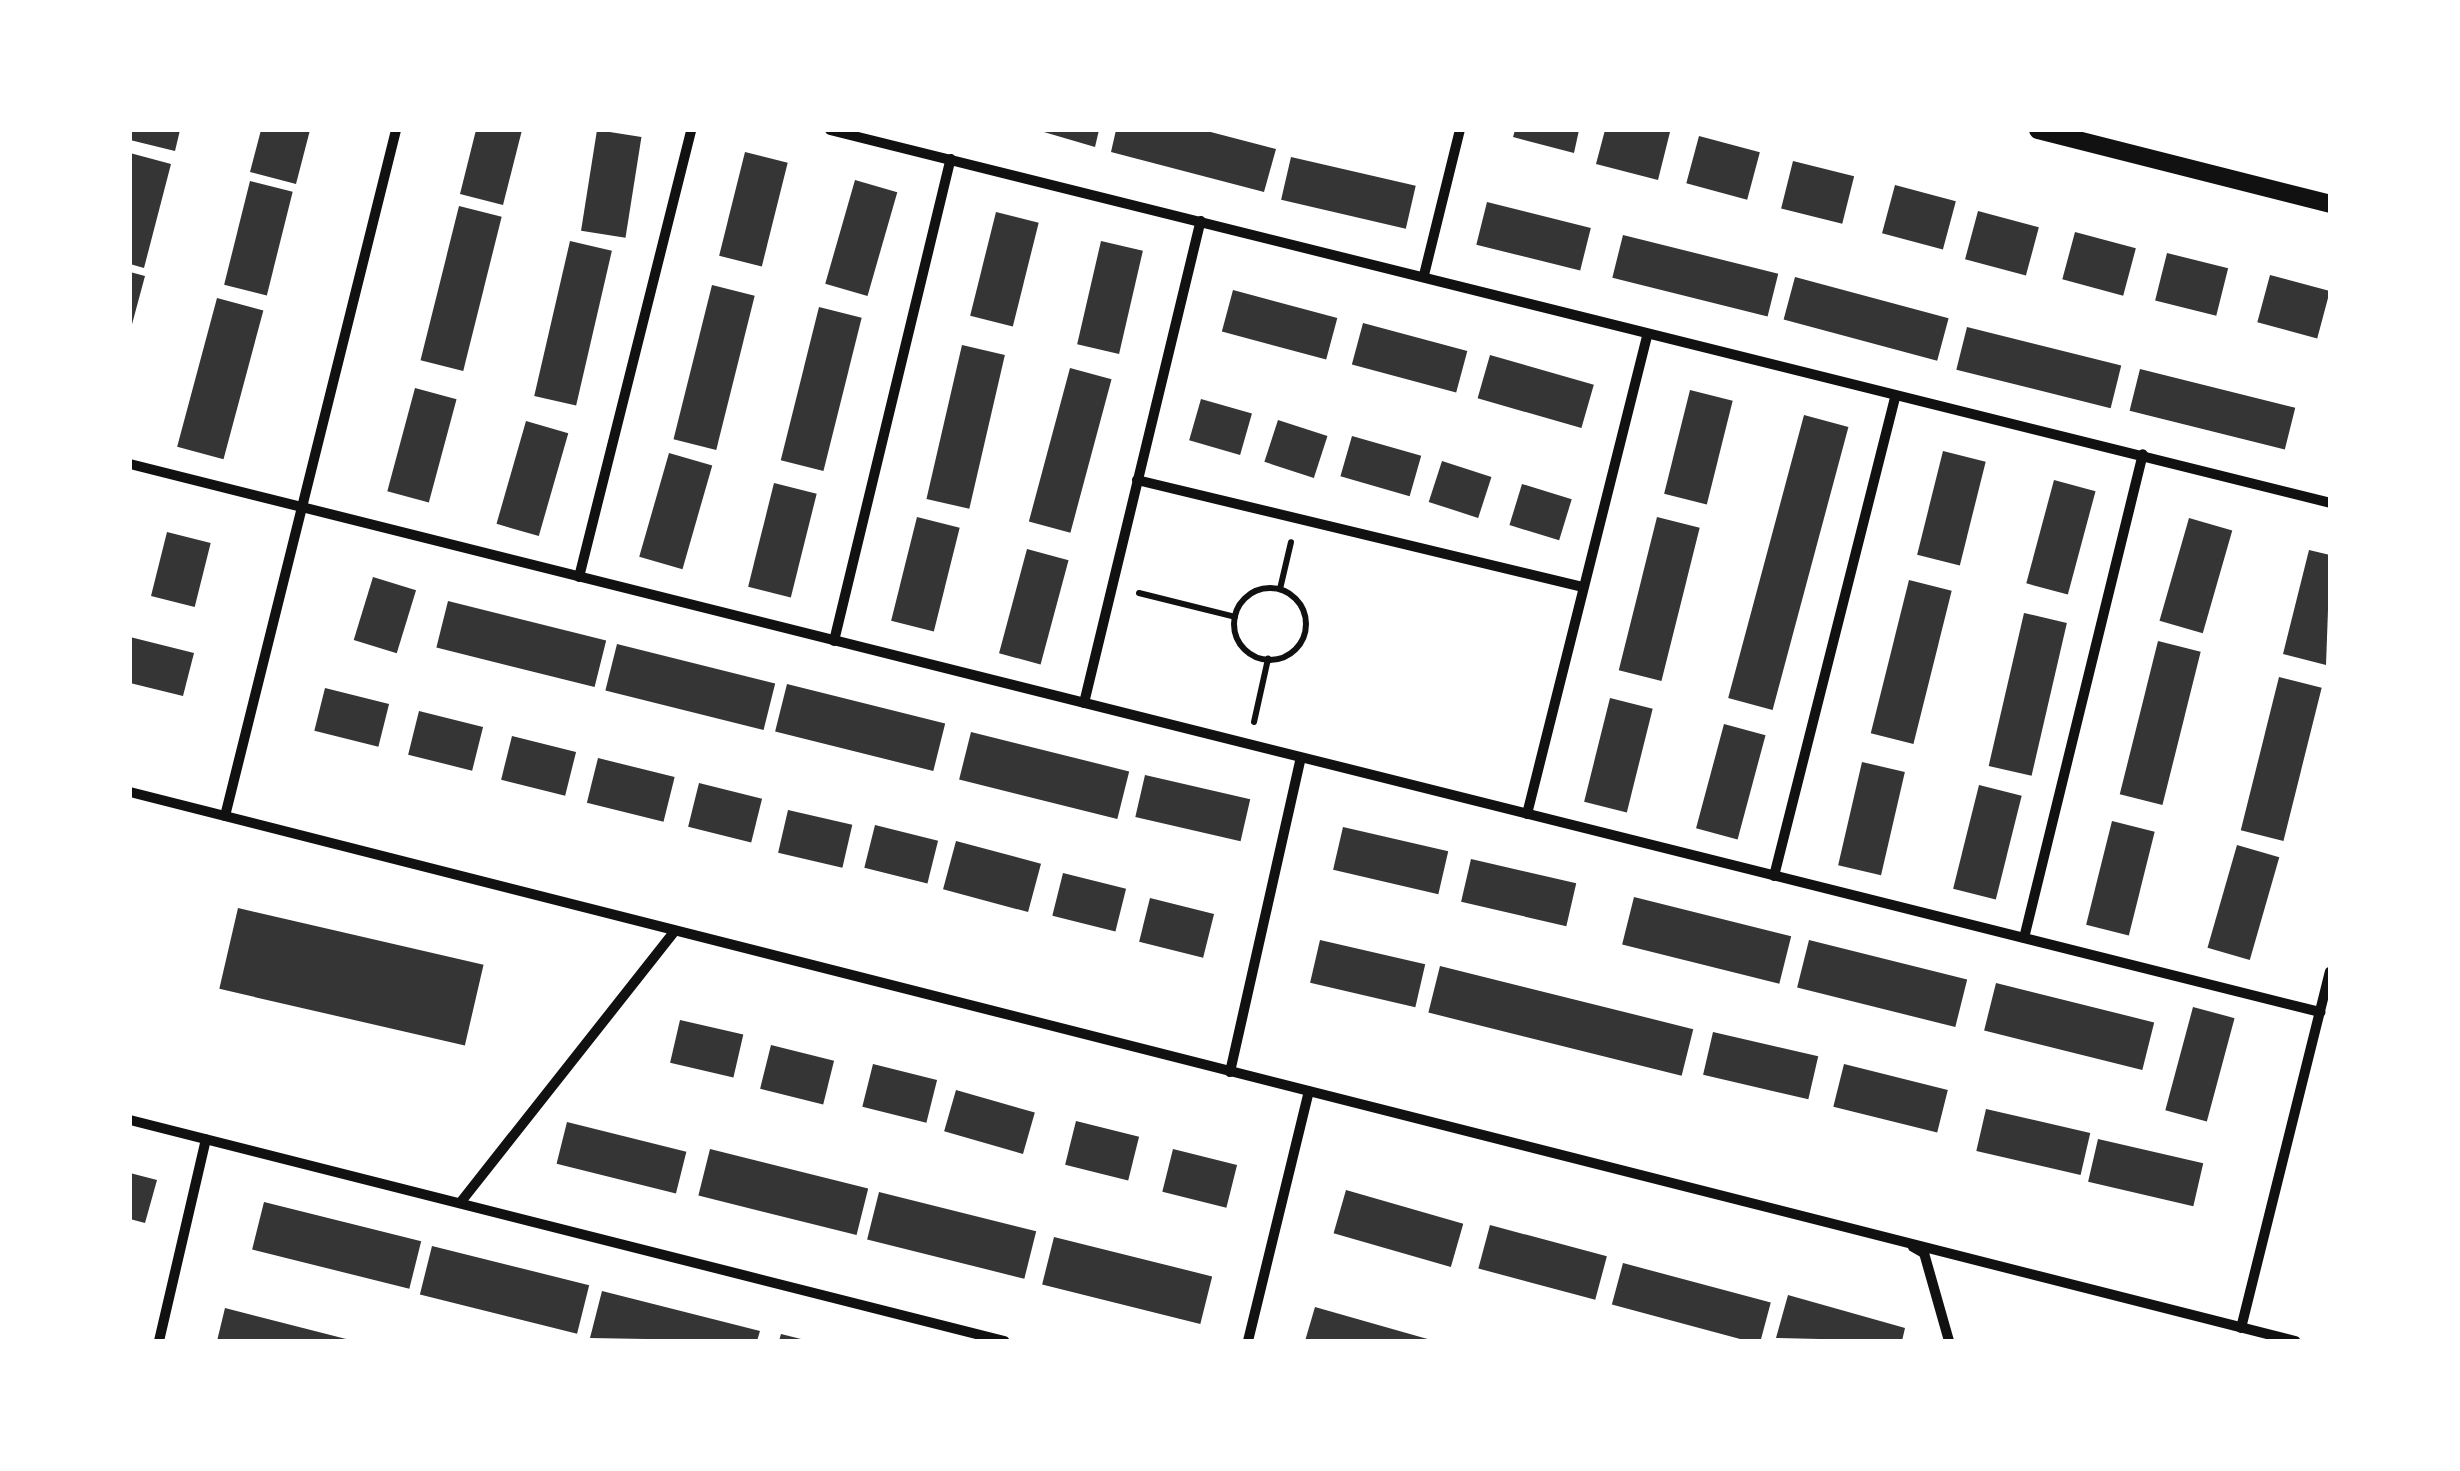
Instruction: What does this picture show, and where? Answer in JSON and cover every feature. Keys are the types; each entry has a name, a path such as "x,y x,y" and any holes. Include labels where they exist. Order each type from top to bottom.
{"street":[{"path":"225,816 396,130"},
{"path":"579,576 691,130"},
{"path":"830,130 1424,275 1647,336 2143,454 2330,504"},
{"path":"1424,275 1460,130"},
{"path":"2038,130 2330,204"},
{"path":"834,641 951,160"},
{"path":"1084,703 1201,221"},
{"path":"1527,814 1647,336"},
{"path":"1774,876 1895,397"},
{"path":"2024,938 2143,454"},
{"path":"130,464 2320,1012"},
{"path":"1138,480 1296,522 1583,587"},
{"path":"1230,1072 1301,758"},
{"path":"130,792 2295,1341"},
{"path":"460,1203 675,931"},
{"path":"2241,1328 2330,972"},
{"path":"1248,1341 1309,1092"},
{"path":"130,1120 1004,1341"},
{"path":"160,1341 206,1139"},
{"path":"1908,1243 1924,1254 1949,1341"}],"path":[{"path":"1280,589 1296,522"},
{"path":"1112,586 1234,617"},
{"path":"1234,617 1246,597 1280,589"},
{"path":"1234,617 1246,651 1268,660 1290,653 1303,636 1304,613 1280,589"},
{"path":"1249,744 1268,660"}],"building":[{"path":"130,130 180,130 175,151 130,140"},
{"path":"261,130 310,130 296,184 250,172"},
{"path":"476,130 522,130 503,205 460,194"},
{"path":"597,130 641,137 625,238 581,231"},
{"path":"1037,130 1099,130 1095,147"},
{"path":"1116,130 1203,130 1276,149 1264,192 1111,152"},
{"path":"1515,130 1579,130 1574,153 1513,137"},
{"path":"1605,130 1670,132 1658,180 1596,164"},
{"path":"1699,136 1760,152 1747,200 1686,183"},
{"path":"745,152 788,163 762,266 719,256"},
{"path":"130,153 171,164 144,268 130,264"},
{"path":"1291,157 1416,186 1406,229 1281,200"},
{"path":"1793,161 1854,176 1842,224 1781,209"},
{"path":"855,180 897,192 868,296 825,284"},
{"path":"250,181 293,192 267,295 224,285"},
{"path":"1895,185 1956,201 1943,250 1882,233"},
{"path":"1487,202 1591,228 1580,271 1476,245"},
{"path":"459,206 502,217 463,371 421,360"},
{"path":"1978,211 2039,227 2026,276 1965,259"},
{"path":"996,212 1039,223 1013,326 970,316"},
{"path":"2075,232 2136,248 2123,296 2062,279"},
{"path":"1623,235 1778,274 1768,316 1612,278"},
{"path":"570,241 612,251 576,406 534,396"},
{"path":"1101,241 1143,251 1119,354 1077,344"},
{"path":"2167,253 2228,268 2216,316 2155,301"},
{"path":"130,272 145,276 131,328 130,328"},
{"path":"2270,275 2330,291 2317,338 2257,322"},
{"path":"1795,277 1949,318 1937,361 1784,320"},
{"path":"712,285 755,296 716,450 674,439"},
{"path":"1233,290 1337,318 1326,359 1222,332"},
{"path":"217,298 263,310 224,459 177,447"},
{"path":"819,307 862,318 823,471 781,460"},
{"path":"1363,323 1467,351 1456,392 1352,365"},
{"path":"1967,327 2121,365 2111,408 1956,370"},
{"path":"962,345 1005,355 969,509 926,499"},
{"path":"1490,355 1594,385 1581,428 1478,398"},
{"path":"1070,368 1112,379 1070,533 1029,522"},
{"path":"2140,369 2295,408 2285,449 2130,411"},
{"path":"415,388 457,399 429,502 387,491"},
{"path":"1690,390 1733,401 1707,504 1664,494"},
{"path":"1201,399 1252,414 1240,455 1189,440"},
{"path":"1804,415 1848,427 1773,710 1728,698"},
{"path":"1278,420 1327,436 1314,478 1264,462"},
{"path":"526,421 568,433 539,536 497,524"},
{"path":"1352,436 1421,456 1410,496 1340,476"},
{"path":"1943,451 1986,462 1960,565 1917,555"},
{"path":"669,453 712,465 682,569 639,557"},
{"path":"1442,461 1491,477 1478,518 1429,502"},
{"path":"2054,480 2096,491 2068,594 2026,583"},
{"path":"774,483 817,494 791,597 748,587"},
{"path":"1522,484 1572,499 1559,540 1509,525"},
{"path":"917,517 960,528 934,631 891,621"},
{"path":"1657,517 1700,528 1661,681 1619,670"},
{"path":"2189,518 2232,530 2203,633 2160,621"},
{"path":"167,532 211,543 195,607 151,596"},
{"path":"1027,549 1069,560 1041,664 999,653"},
{"path":"2309,550 2330,555 2326,665 2283,654"},
{"path":"373,577 416,590 397,653 354,640"},
{"path":"1909,580 1952,591 1913,744 1871,733"},
{"path":"448,601 606,640 595,687 436,648"},
{"path":"2024,613 2067,623 2032,776 1989,766"},
{"path":"130,637 194,653 183,696 130,683"},
{"path":"2158,641 2201,652 2162,805 2120,794"},
{"path":"617,644 775,683 764,730 605,691"},
{"path":"2279,677 2322,688 2283,841 2241,830"},
{"path":"787,684 945,723 933,771 775,732"},
{"path":"325,688 389,704 378,747 314,731"},
{"path":"1610,698 1653,709 1627,812 1584,802"},
{"path":"419,711 483,727 472,771 408,755"},
{"path":"1724,724 1766,735 1738,839 1696,828"},
{"path":"971,732 1129,771 1117,819 959,780"},
{"path":"512,736 576,752 565,796 501,780"},
{"path":"598,758 675,777 664,822 587,803"},
{"path":"1862,762 1905,772 1881,875 1838,865"},
{"path":"1145,775 1250,799 1241,841 1135,817"},
{"path":"699,783 762,799 751,842 688,827"},
{"path":"1979,785 2022,796 1996,899 1953,889"},
{"path":"788,810 852,825 842,868 778,853"},
{"path":"2112,821 2155,832 2129,935 2086,925"},
{"path":"875,825 938,841 927,883 864,868"},
{"path":"1343,827 1448,851 1438,894 1333,870"},
{"path":"956,841 1041,864 1028,912 943,889"},
{"path":"2237,845 2279,857 2250,960 2208,948"},
{"path":"1471,859 1576,883 1566,926 1461,902"},
{"path":"1063,873 1126,889 1115,931 1052,916"},
{"path":"1634,897 1791,936 1779,984 1622,945"},
{"path":"1150,898 1214,914 1203,958 1139,942"},
{"path":"238,908 484,965 465,1046 219,989"},
{"path":"1320,940 1425,964 1415,1007 1310,983"},
{"path":"1809,940 1967,979 1955,1027 1797,988"},
{"path":"1440,966 1693,1029 1682,1076 1428,1013"},
{"path":"1996,983 2154,1022 2142,1070 1984,1031"},
{"path":"2193,1007 2235,1018 2207,1121 2165,1110"},
{"path":"680,1020 743,1035 733,1077 670,1063"},
{"path":"1713,1032 1818,1056 1808,1099 1703,1075"},
{"path":"771,1045 834,1061 823,1104 760,1089"},
{"path":"873,1064 937,1080 926,1123 862,1107"},
{"path":"1844,1064 1948,1090 1937,1133 1833,1107"},
{"path":"956,1090 1035,1113 1023,1154 944,1131"},
{"path":"1986,1109 2090,1133 2081,1175 1976,1151"},
{"path":"1076,1121 1139,1137 1128,1180 1065,1165"},
{"path":"567,1122 686,1152 676,1193 557,1164"},
{"path":"2098,1139 2203,1163 2193,1206 2088,1182"},
{"path":"710,1149 868,1188 857,1235 698,1196"},
{"path":"1173,1149 1237,1165 1226,1208 1162,1192"},
{"path":"130,1173 157,1180 145,1223 130,1219"},
{"path":"1346,1190 1463,1224 1451,1267 1334,1233"},
{"path":"879,1192 1036,1231 1024,1279 867,1240"},
{"path":"264,1202 421,1241 409,1289 252,1250"},
{"path":"1490,1225 1607,1256 1595,1300 1478,1268"},
{"path":"1054,1237 1212,1276 1200,1324 1042,1285"},
{"path":"432,1246 589,1285 577,1334 420,1295"},
{"path":"1623,1263 1771,1303 1760,1341 1612,1305"},
{"path":"602,1291 760,1331 757,1341 590,1338"},
{"path":"1788,1295 1905,1328 1902,1341 1776,1338"},
{"path":"1315,1307 1431,1340 1431,1341 1305,1341"},
{"path":"225,1308 350,1340 350,1341 217,1341"},
{"path":"781,1334 805,1340 805,1341 779,1341"}]}
